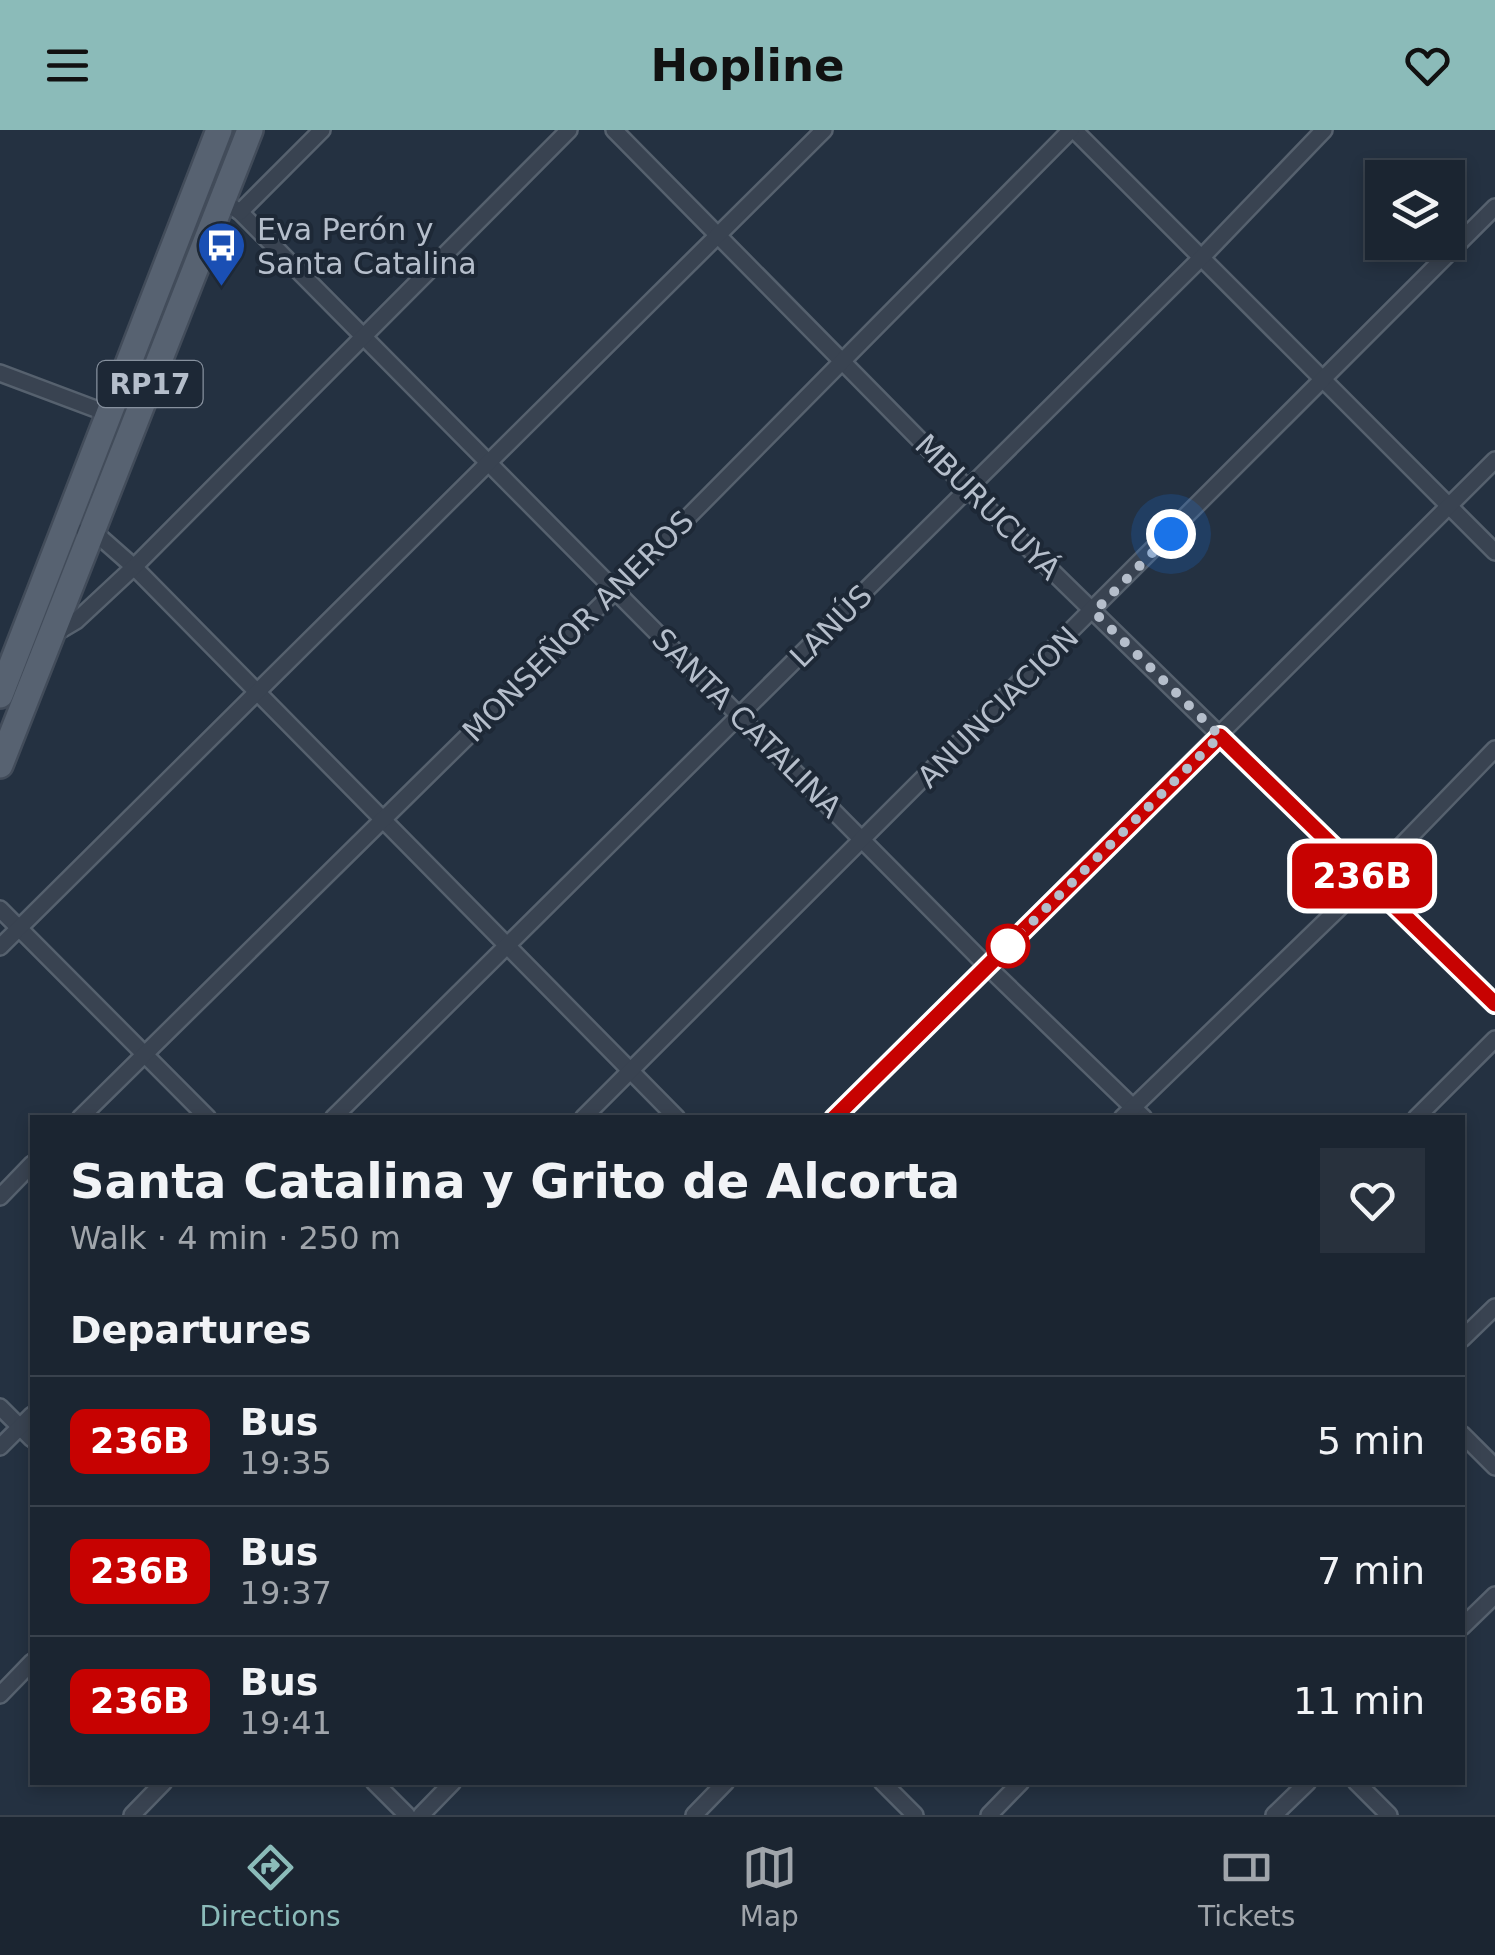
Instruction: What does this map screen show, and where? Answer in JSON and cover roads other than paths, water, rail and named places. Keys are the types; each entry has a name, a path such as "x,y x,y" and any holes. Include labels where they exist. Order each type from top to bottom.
{"main road":[{"name":"RP17","path":"0,696 220,130"},
{"name":"RP17","path":"0,765 8,721 48,638 232,206 250,130"}],"street":[{"path":"232,206 322,130"},
{"path":"48,638 76,621 134,567 569,130"},
{"name":"MBURUCUYÁ","path":"614,130 968,489 1495,1004"},
{"path":"0,947 824,130"},
{"path":"1072,130 1203,256 1495,552"},
{"name":"MONSEÑOR ANEROS","path":"83,1115 616,590 1072,130"},
{"name":"LANÚS","path":"336,1115 1203,256 1324,130"},
{"name":"SANTA CATALINA","path":"232,206 1133,1114"},
{"name":"ANUNCIACION","path":"586,1115 1094,612 1495,207"},
{"path":"0,373 109,414"},
{"path":"837,1115 1495,460"},
{"path":"66,524 90,534 134,567 380,821 674,1115"},
{"path":"1133,1114 1495,748"},
{"path":"0,909 205,1115"},
{"path":"1419,1115 1495,1039"},
{"path":"0,1196 30,1166"},
{"path":"1465,1337 1495,1307"},
{"path":"0,1407 28,1427 0,1447"},
{"path":"1465,1437 1495,1466"},
{"path":"1465,1625 1495,1595"},
{"path":"0,1695 30,1664"},
{"path":"132,1815 161,1785"},
{"path":"377,1785 407,1815"},
{"path":"421,1815 449,1785"},
{"path":"694,1815 723,1785"},
{"path":"885,1785 914,1815"},
{"path":"989,1815 1018,1785"},
{"path":"1274,1815 1305,1785"},
{"path":"1359,1785 1389,1815"}],"place":[{"name":"Eva Perón y Santa Catalina","path":"222,288"}]}
